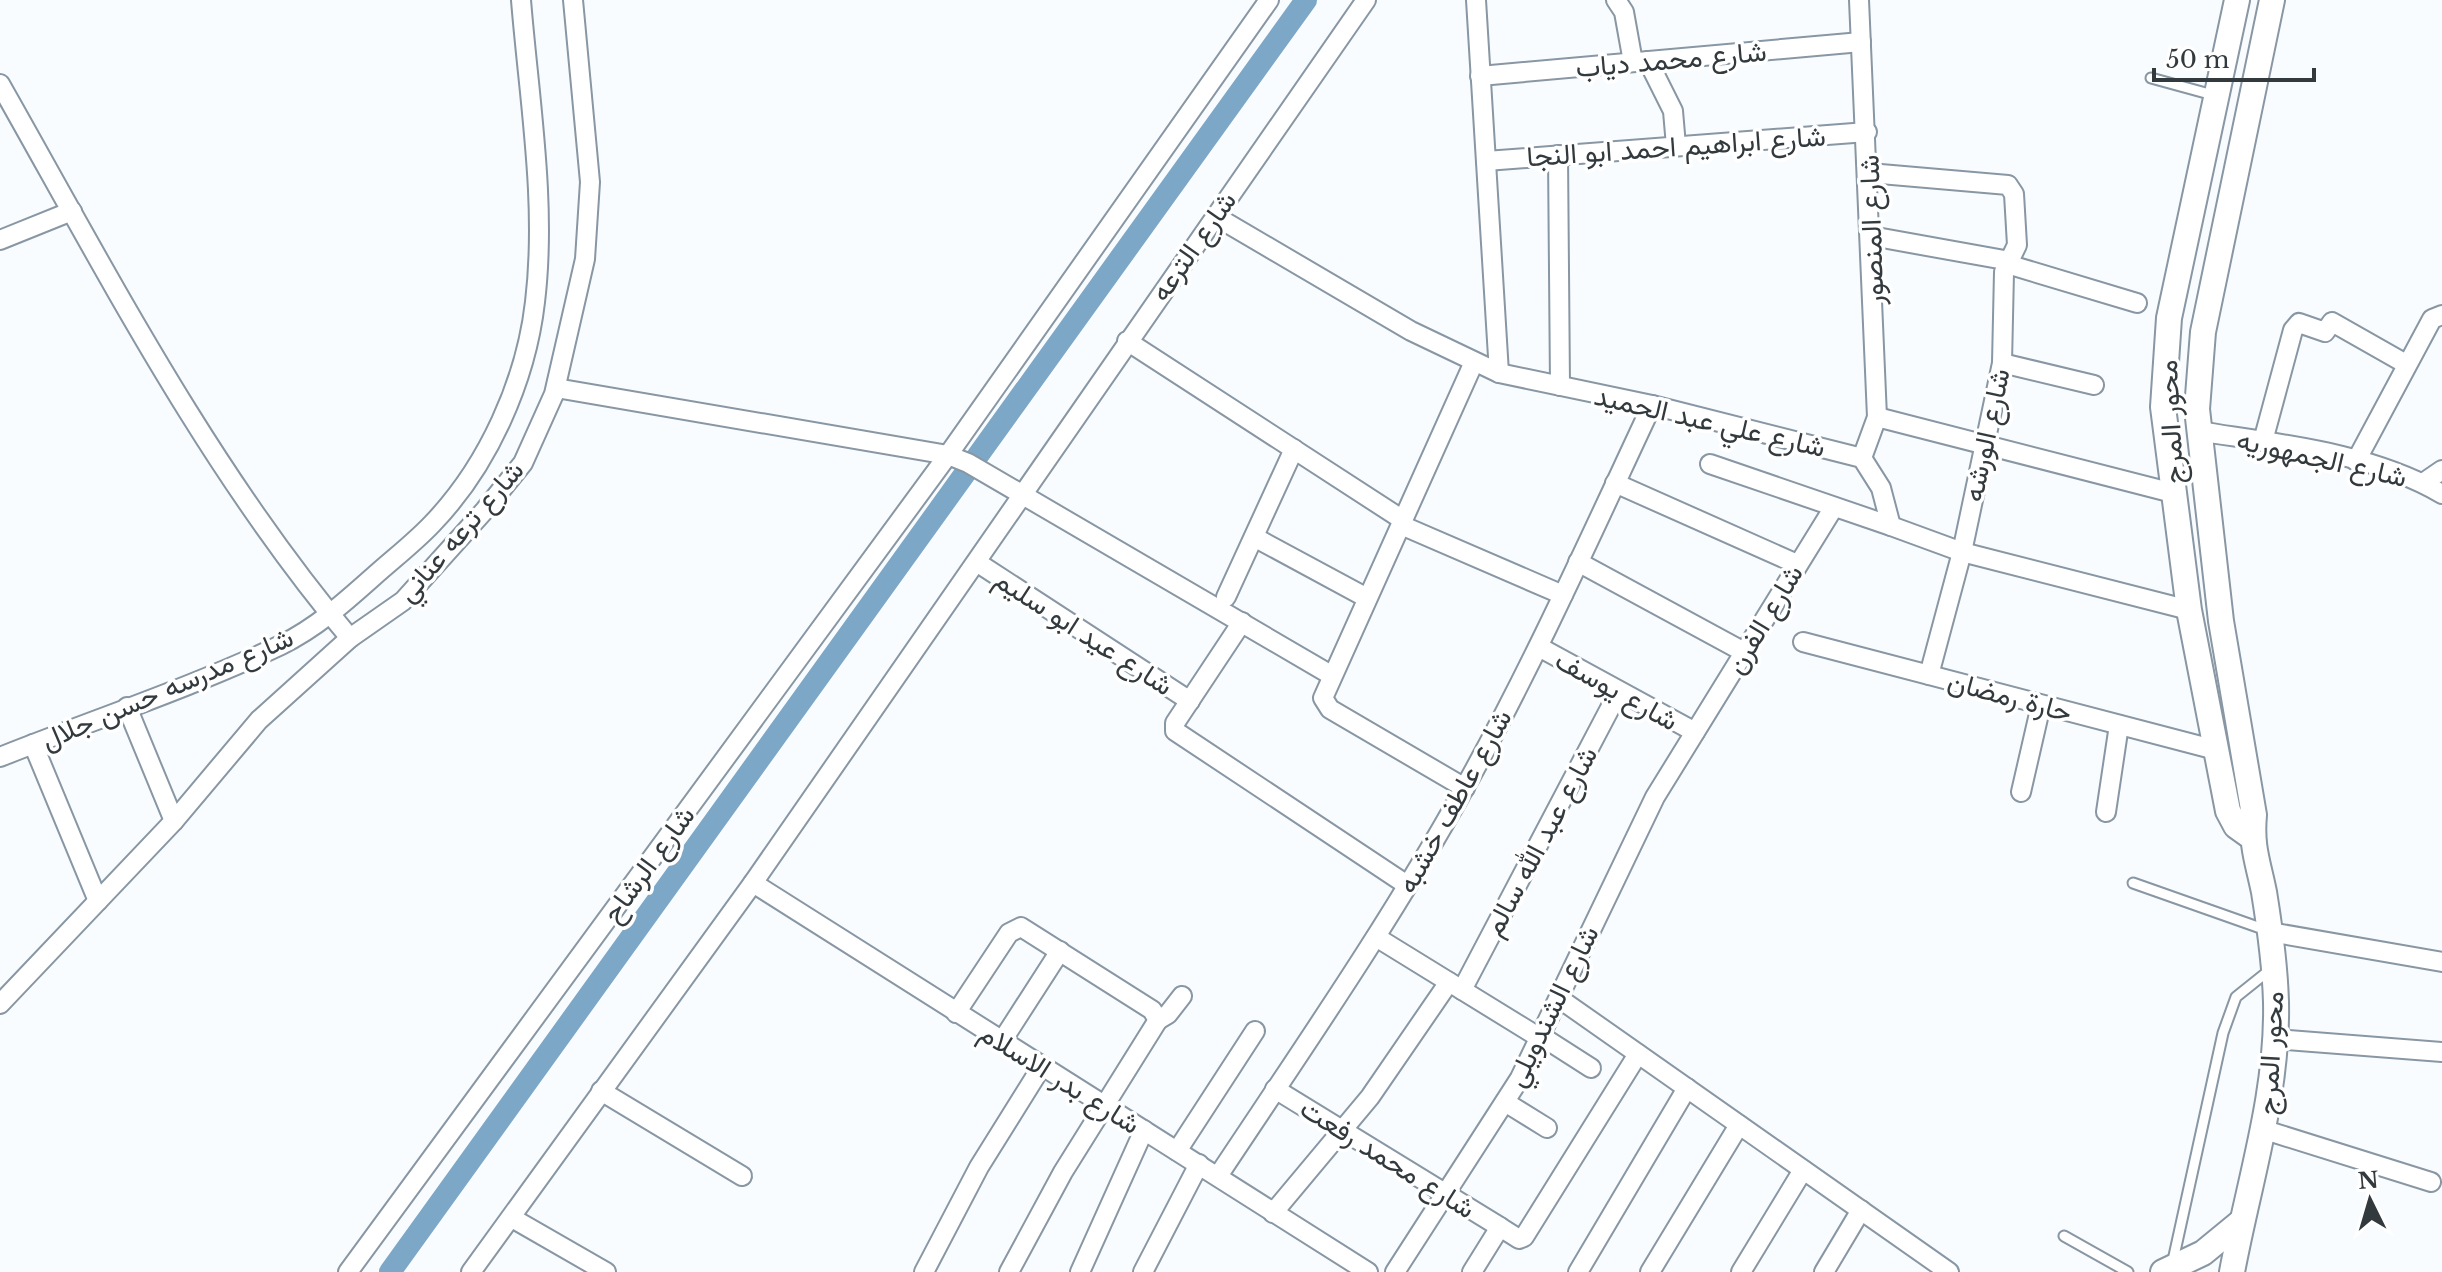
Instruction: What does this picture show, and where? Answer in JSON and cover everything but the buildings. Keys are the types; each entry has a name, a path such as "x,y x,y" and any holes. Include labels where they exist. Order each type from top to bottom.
{"main road":[{"name":"محور المرج","path":"2237,0 2166,347 2163,407 2189,610 2216,750 2231,819 2250,836"},
{"name":"محور المرج","path":"2232,1272 2265,1130 2275,1039 2274,968 2270,932 2250,836 2254,815 2221,621 2198,431 2203,332 2272,0"},
{"path":"2167,1270 2222,1240 2242,1221"}],"street":[{"name":"شارع ترعه عناني","path":"331,615 433,523 463,485 489,443 510,399 525,352 535,304 539,256 521,0"},
{"name":"شارع ترعه عناني","path":"1,1000 174,821 259,720 350,638 403,601 523,463 541,429 556,388 585,259 590,182 573,0"},
{"path":"948,455 1269,0"},
{"name":"شارع الترعه","path":"1025,495 1127,341 1366,0"},
{"path":"1476,0 1499,373"},
{"path":"1616,0 1624,12 1640,62 1673,111 1676,146"},
{"name":"شارع المنصور","path":"1859,0 1869,173 1877,417 1862,458"},
{"name":"شارع محمد دياب","path":"1480,76 1861,42"},
{"path":"0,84 236,486 350,638"},
{"name":"شارع ابراهيم احمد ابو النجا","path":"1486,161 1867,132"},
{"path":"1558,155 1560,386"},
{"name":"شارع الورشه","path":"1869,173 2008,185 2014,194 2017,249 2003,275 2002,363 1962,552 1929,675"},
{"path":"0,240 72,211"},
{"name":"شارع علي عبد الحميد","path":"1215,216 1411,331 1499,373 1652,405 1862,458 1878,480 1891,526"},
{"path":"1871,236 2008,262 2137,303"},
{"path":"2356,461 2432,319 2442,315"},
{"path":"2263,441 2293,330 2299,323 2325,332 2332,322 2406,364"},
{"path":"1127,341 1402,522 1563,595"},
{"path":"1465,788 1326,706 1323,698 1474,362"},
{"path":"2002,363 2094,385"},
{"path":"556,388 948,455 1025,495 1331,675"},
{"name":"شارع عاطف خشبه","path":"1218,1176 1376,937 1465,788 1539,647 1652,405"},
{"path":"1877,417 2173,493"},
{"name":"شارع الجمهوريه","path":"2198,431 2356,461 2423,483 2442,494"},
{"path":"1226,597 1294,449"},
{"name":"شارع الرشاح","path":"348,1272 948,455"},
{"path":"1710,464 1962,552 2189,610"},
{"path":"2423,483 2442,470"},
{"path":"1615,483 1797,564"},
{"path":"471,1272 753,883 1025,495"},
{"name":"شارع الفرن","path":"1695,732 1834,507"},
{"path":"1254,537 1367,598"},
{"path":"1578,562 1744,652"},
{"name":"شارع عيد ابو سليم","path":"978,563 1190,701"},
{"name":"شارع مدرسه حسن جلال","path":"0,757 283,644 331,615"},
{"path":"1242,622 1175,723 1175,731 1407,885"},
{"name":"حارة رمضان","path":"1803,642 2216,750"},
{"name":"شارع يوسف","path":"1539,647 1618,693 1695,732"},
{"name":"شارع عبد الله سالم","path":"1273,1213 1370,1097 1456,986 1618,693"},
{"path":"2021,792 2041,705"},
{"path":"127,707 174,821"},
{"path":"2106,812 2119,725"},
{"name":"شارع الشندويلي","path":"1395,1272 1505,1102 1560,999 1637,830 1695,732"},
{"path":"33,744 98,901"},
{"name":"شارع بدر الاسلام","path":"753,883 1368,1272"},
{"path":"956,1013 1014,928 1026,930 1060,951 1152,1010 1158,1020"},
{"path":"2270,932 2442,962"},
{"path":"1376,937 1591,1068"},
{"path":"1002,1041 1060,951"},
{"path":"1009,1272 1104,1105 1158,1020 1168,1014 1182,996"},
{"path":"1560,999 1861,1210 1927,1266 1949,1272"},
{"path":"1177,1151 1255,1031"},
{"path":"2275,1039 2442,1052"},
{"path":"1472,1272 1500,1227 1519,1239 1524,1237 1638,1054"},
{"path":"924,1272 979,1167 1042,1066"},
{"path":"1578,1272 1687,1088"},
{"name":"شارع محمد رفعت","path":"1275,1089 1500,1227"},
{"path":"601,1091 742,1176"},
{"path":"1505,1102 1547,1128"},
{"path":"1650,1272 1739,1125"},
{"path":"1080,1272 1144,1130"},
{"path":"2265,1130 2431,1182"},
{"path":"1143,1272 1199,1164"},
{"path":"1741,1272 1803,1170"},
{"path":"1824,1272 1861,1210"},
{"path":"512,1218 606,1272"}],"lane":[{"path":"2151,78 2215,96"},
{"path":"2133,883 2270,932"},
{"path":"2167,1270 2223,1033 2236,997 2274,968"},
{"path":"2064,1236 2128,1272"}],"waterway":[{"path":"390,1272 1306,0"}]}
